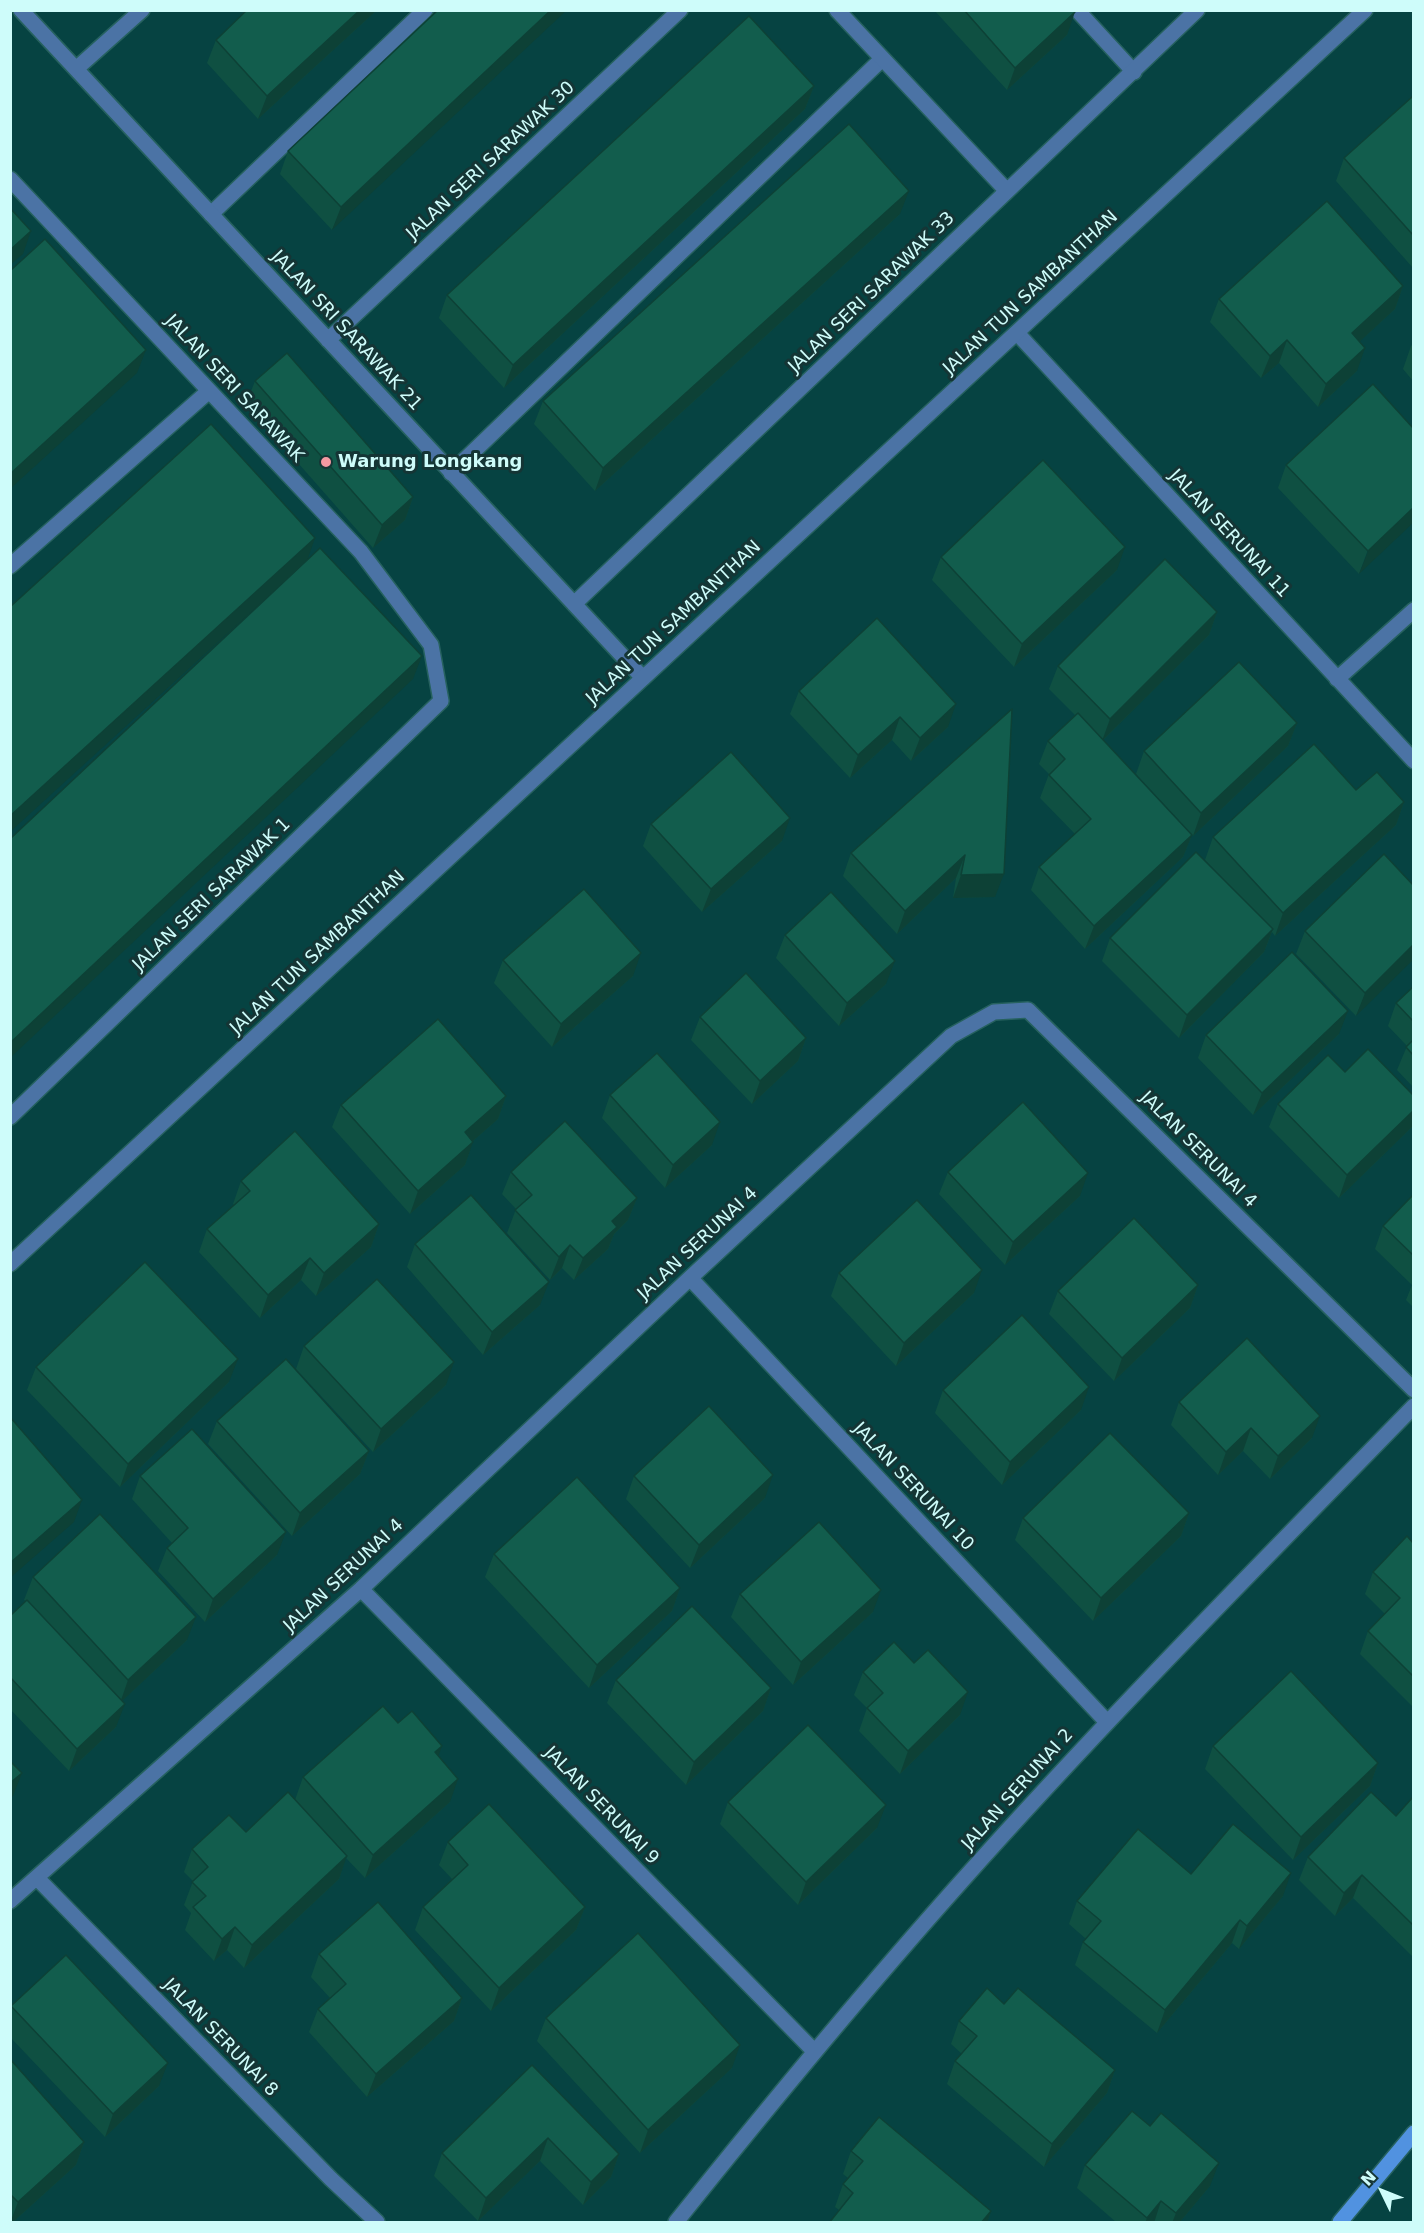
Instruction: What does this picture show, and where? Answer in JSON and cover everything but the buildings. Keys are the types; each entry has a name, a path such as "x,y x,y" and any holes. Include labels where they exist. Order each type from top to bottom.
{"main road":[{"path":"1340,2223 1407,2149 1413,2133"}],"street":[{"name":"JALAN SRI SARAWAK 21","path":"21,10 643,678"},
{"path":"76,69 141,10"},
{"path":"211,214 425,10"},
{"name":"JALAN SERI SARAWAK 30","path":"328,340 680,10"},
{"path":"837,10 1007,191"},
{"path":"1077,10 1134,72"},
{"name":"JALAN SERI SARAWAK 33","path":"573,604 1197,10"},
{"name":"JALAN TUN SAMBANTHAN","path":"10,1264 1365,10"},
{"path":"451,472 882,59"},
{"name":"JALAN SERI SARAWAK","path":"10,179 360,552 431,645 441,701"},
{"name":"JALAN SERUNAI 11","path":"1017,333 1413,761"},
{"path":"10,566 209,391"},
{"path":"1337,679 1413,610"},
{"name":"JALAN SERI SARAWAK 1","path":"10,1116 441,701"},
{"name":"JALAN SERUNAI 4","path":"10,1901 361,1589 690,1278 951,1036 994,1012 1028,1010 1413,1390"},
{"name":"JALAN SERUNAI 10","path":"690,1278 1107,1722"},
{"name":"JALAN SERUNAI 2","path":"676,2223 814,2051 960,1883 1107,1722 1413,1406"},
{"name":"JALAN SERUNAI 9","path":"361,1589 814,2051"},
{"name":"JALAN SERUNAI 8","path":"37,1878 331,2179 377,2223"}],"place":[{"name":"Warung Longkang","path":"326,462"}]}
